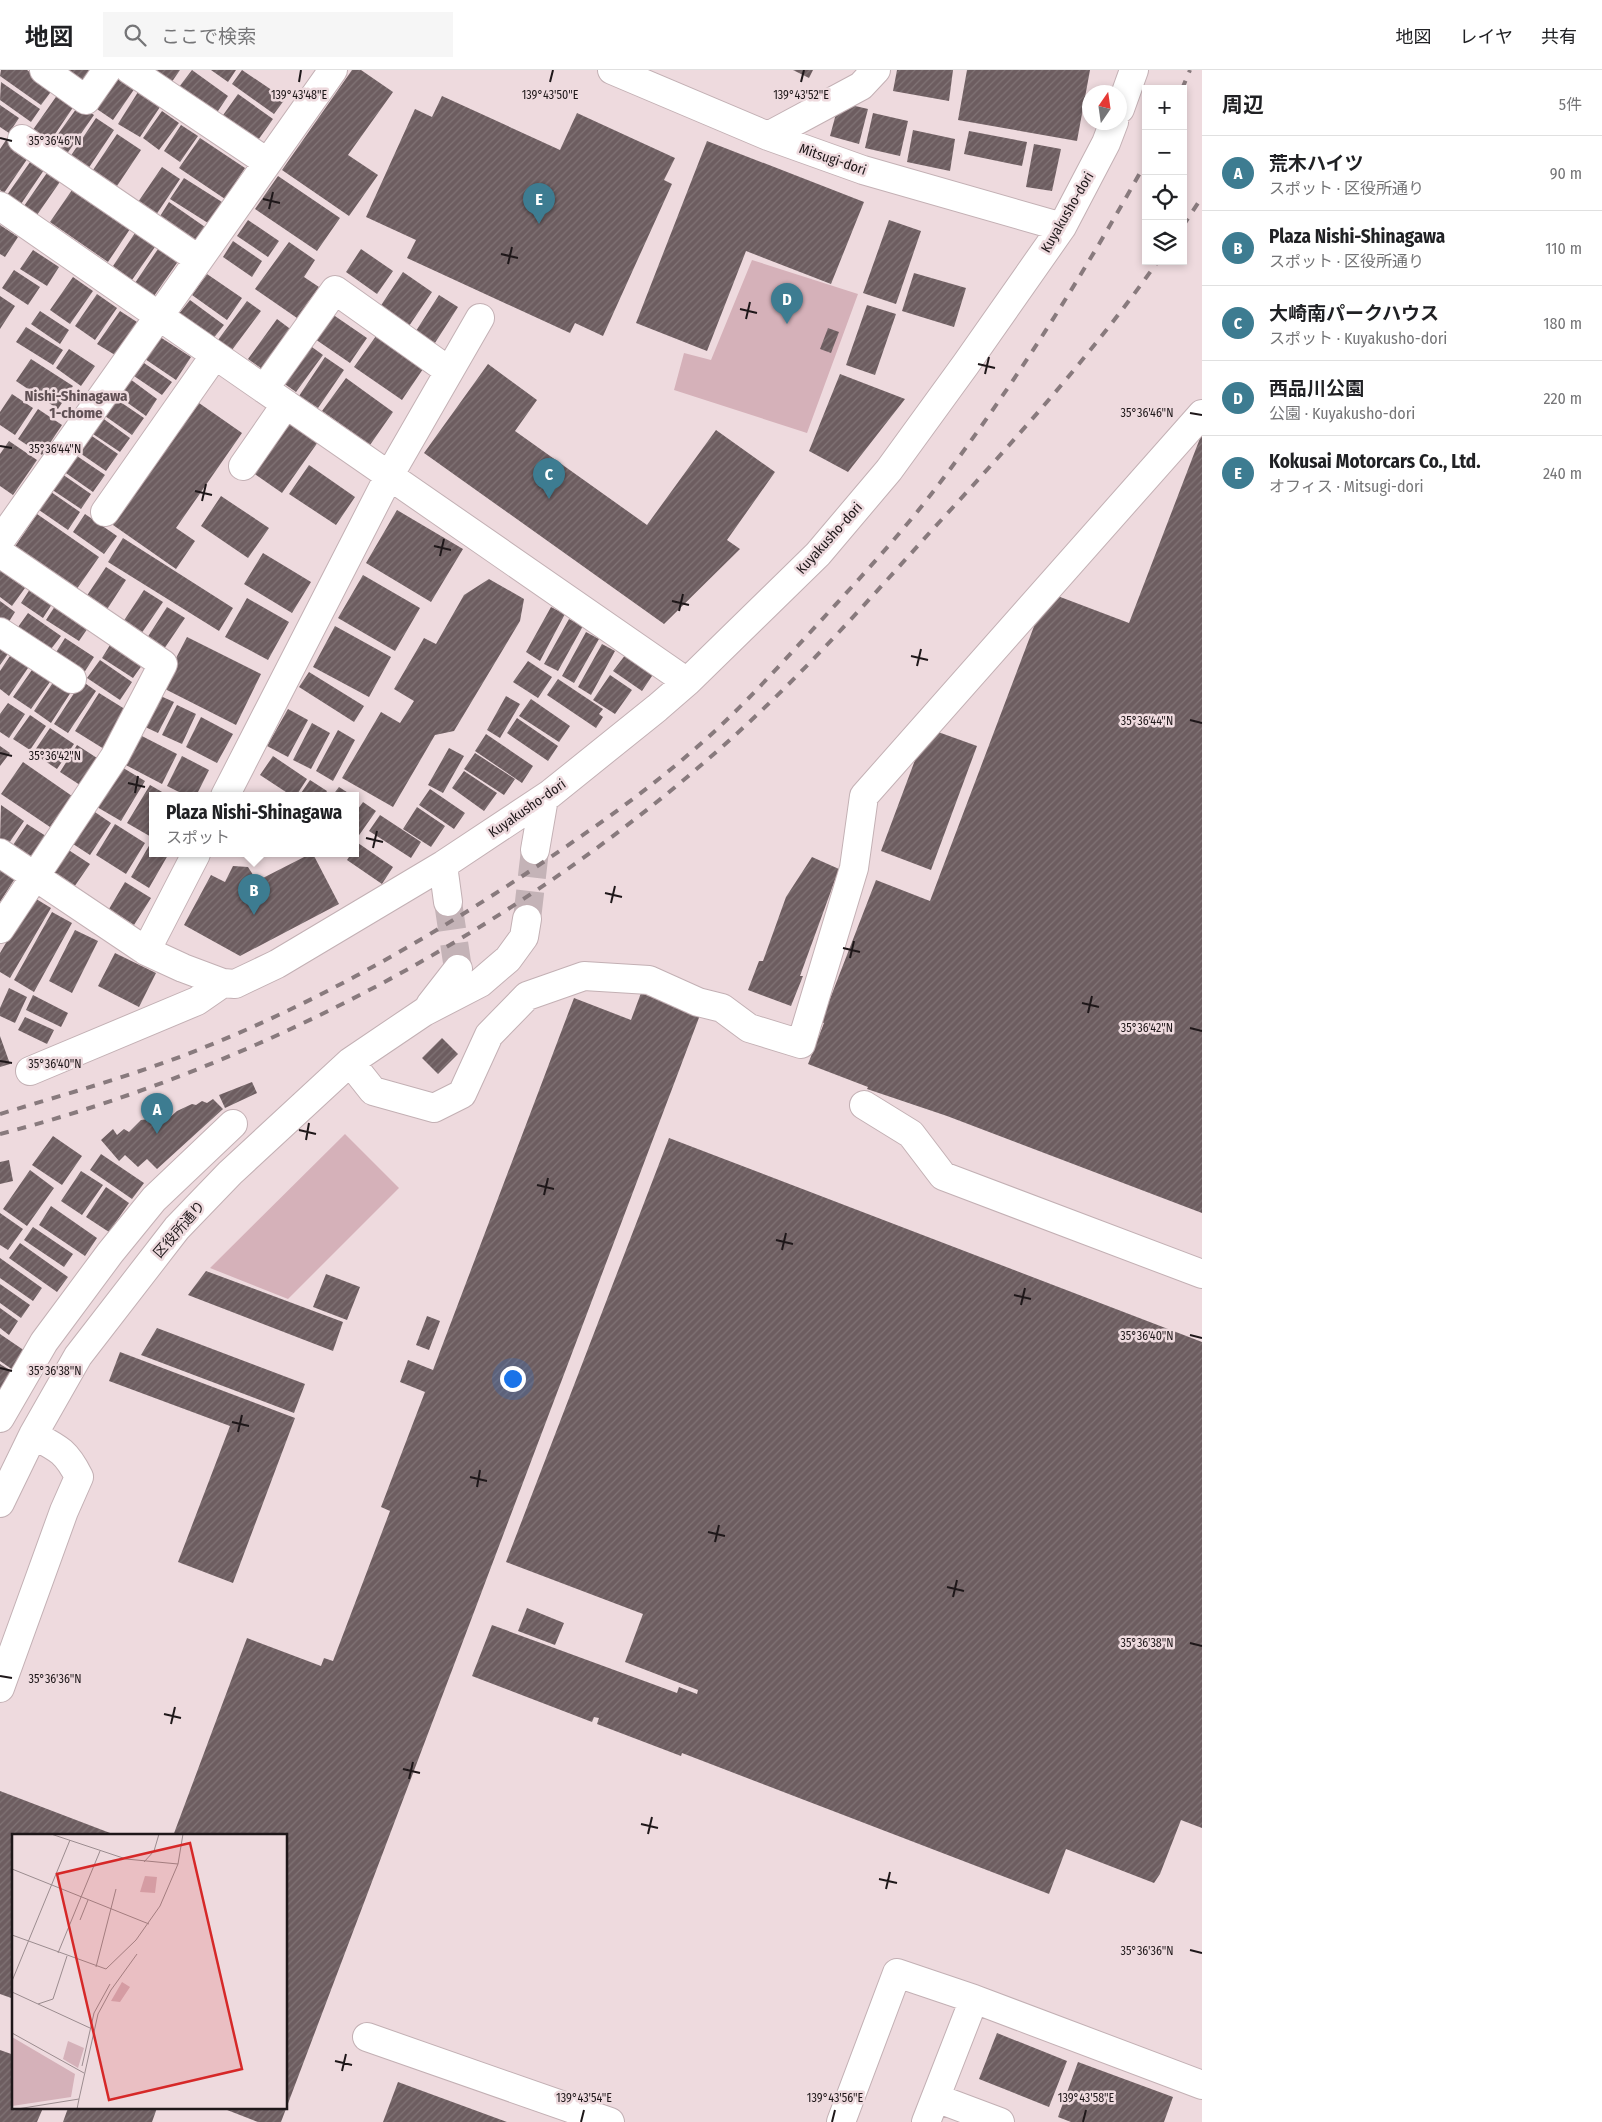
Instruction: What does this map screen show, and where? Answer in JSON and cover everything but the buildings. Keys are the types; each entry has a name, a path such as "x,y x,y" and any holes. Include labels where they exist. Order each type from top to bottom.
{"street":[{"path":"44,70 86,100 107,70"},
{"path":"130,70 267,162"},
{"path":"0,541 10,508 158,315 333,70"},
{"name":"Mitsugi-dori","path":"612,70 625,77 701,106 768,136 863,170 1062,227"},
{"path":"768,136 861,86 876,70"},
{"path":"1127,90 1134,70"},
{"name":"Kuyakusho-dori","path":"223,983 235,984 277,964 444,865 544,798 687,682 818,554 889,470 1062,227 1111,130"},
{"path":"22,139 198,259"},
{"path":"0,206 687,682"},
{"path":"264,389 335,290 450,371"},
{"path":"227,792 389,476 480,318"},
{"path":"105,512 215,355"},
{"path":"243,466 286,404"},
{"path":"350,1062 373,1091 434,1108 462,1094 489,1035 527,996 584,976 649,980 698,1002 722,1008 749,1028 801,1044 854,868 864,796 1202,414"},
{"path":"0,553 163,664 115,756 0,929"},
{"path":"0,632 72,679"},
{"path":"535,850 544,798"},
{"path":"0,853 34,878 146,951 223,983"},
{"path":"146,951 194,857"},
{"path":"444,865 448,902"},
{"name":"区役所通り","path":"0,1503 33,1435 78,1356 177,1228 230,1174 350,1062 424,1012 480,983 508,959 524,937 527,919"},
{"name":"区役所通り","path":"424,1012 458,969"},
{"path":"30,1071 197,1001 223,983"},
{"path":"864,1105 911,1134 943,1176 1202,1274"},
{"path":"0,1418 44,1342 110,1253 154,1199 232,1124"},
{"path":"0,1688 64,1511 79,1477 70,1458 33,1435"},
{"path":"841,2122 897,1973 974,1999 1202,2086"},
{"path":"974,1999 931,2110 1000,2122"},
{"path":"367,2037 610,2122"}],"shaded area":[{"path":"752,260 858,294 807,433 674,390 684,353 711,360"},
{"path":"345,1134 399,1188 288,1299 210,1268"}],"tunnel":[{"path":"527,919 535,850"},
{"path":"448,902 458,969"}],"railway":[{"path":"1184,85 1190,70"},
{"path":"0,1114 104,1083 180,1057 248,1029 331,989 452,921 530,871 616,812 677,764 713,733 773,673 881,554 927,499 970,442 1024,364 1075,284 1142,169"},
{"path":"1187,220 1202,197"},
{"path":"0,1134 104,1103 207,1066 308,1021 406,970 501,914 592,851 679,784 760,712 827,645 1050,398 1106,331 1155,265"}],"place":[{"name":"Kokusai Motorcars Co., Ltd.","path":"539,224"},
{"name":"西品川公園","path":"787,324"},
{"name":"大崎南パークハウス","path":"549,499"},
{"name":"Plaza Nishi-Shinagawa","path":"254,915"},
{"name":"荒木ハイツ","path":"157,1134"}],"district":[{"name":"Nishi-Shinagawa 1-chome","path":"76,404"}]}
